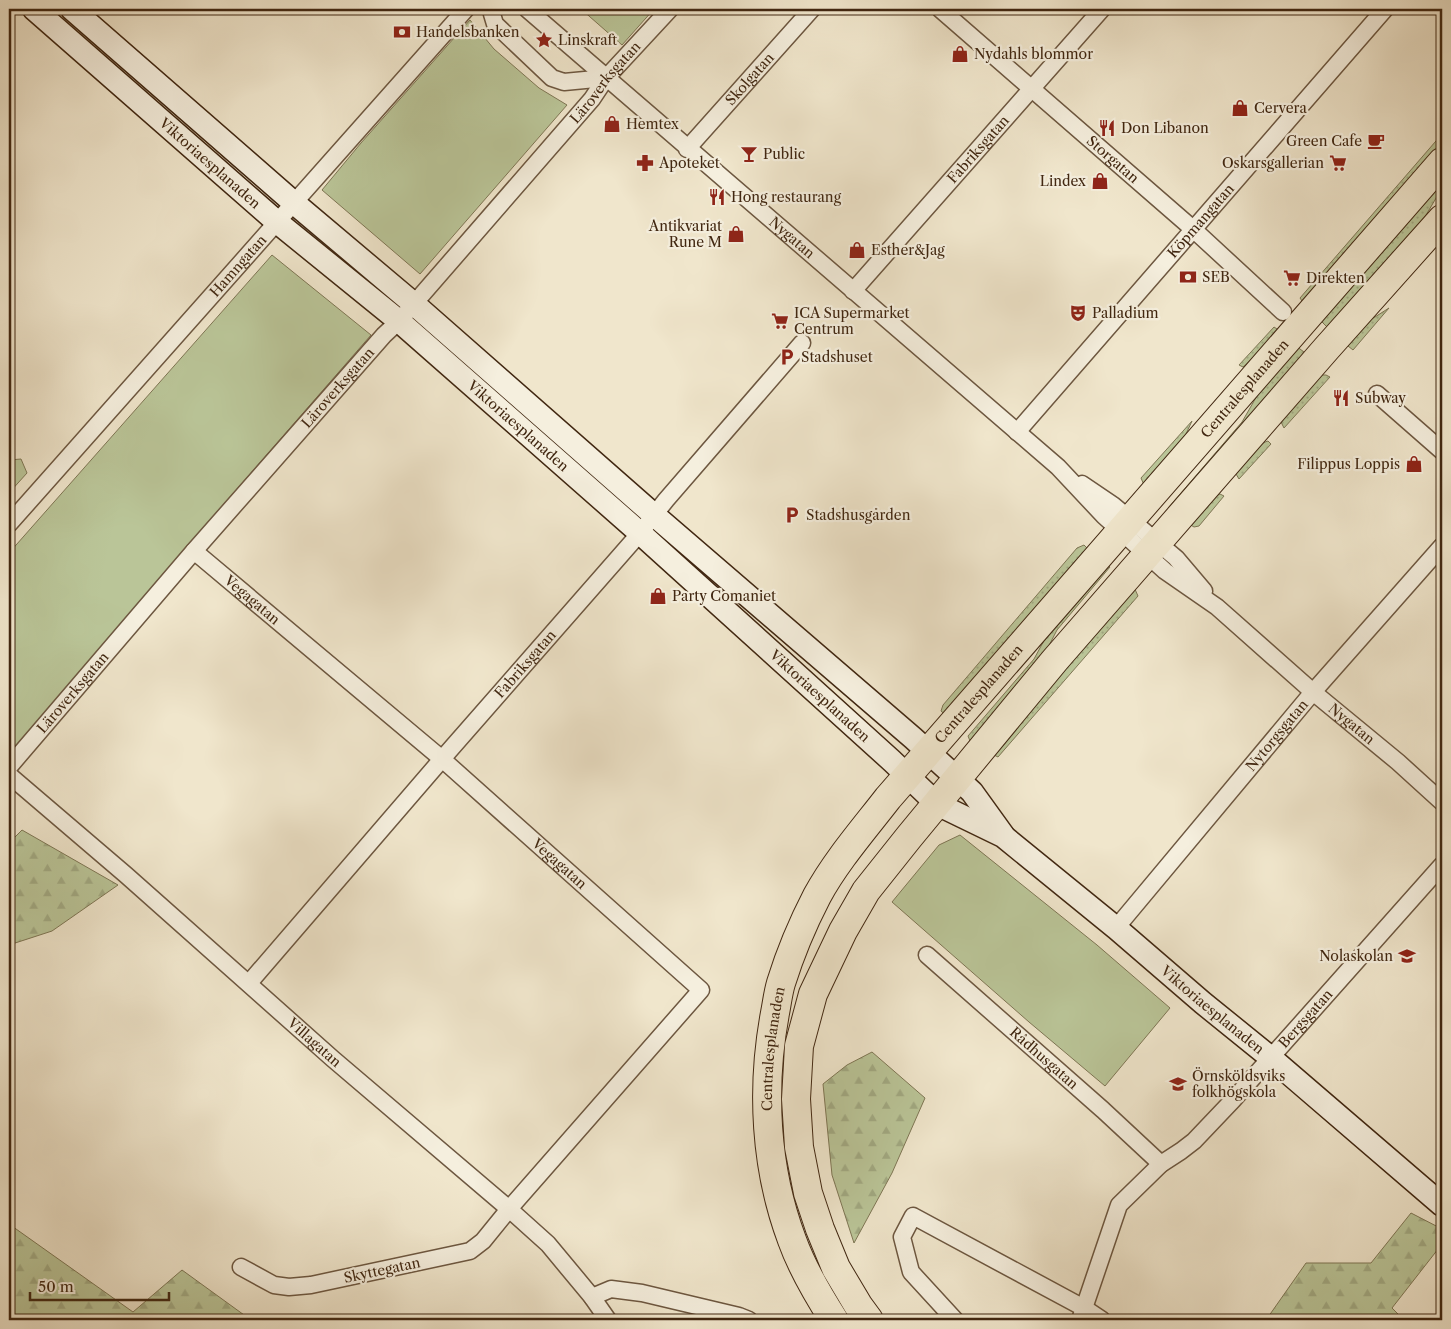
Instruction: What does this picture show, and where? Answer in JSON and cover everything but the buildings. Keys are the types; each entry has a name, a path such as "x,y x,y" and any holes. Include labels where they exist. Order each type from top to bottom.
{"highway":[{"name":"Centralesplanaden","path":"834,1320 812,1284 792,1241 779,1200 770,1150 767,1093 770,1039 781,984 797,939 818,895 844,855 907,775 1442,162"},
{"name":"Centralesplanaden","path":"869,1320 858,1306 836,1268 820,1229 808,1193 799,1147 796,1099 799,1046 813,994 843,930 866,891 1055,660 1442,219"}],"main road":[{"name":"Viktoriaesplanaden","path":"35,9 276,222 399,321 640,533 907,775 936,804 1003,836 1271,1058 1442,1205"},
{"name":"Viktoriaesplanaden","path":"72,9 928,752 972,792 1003,836"}],"street":[{"name":"Hamngatan","path":"9,524 466,9"},
{"path":"492,9 494,24 552,78 564,82 606,78"},
{"name":"Nygatan","path":"527,9 1058,467 1104,516 1125,525 1152,548 1165,572 1217,607 1442,802"},
{"name":"Läroverksgatan","path":"9,767 194,552 384,335 414,304 592,99 606,78 670,9"},
{"name":"Skolgatan","path":"688,149 812,9"},
{"name":"Storgatan","path":"940,9 1193,229 1283,312"},
{"name":"Fabriksgatan","path":"854,291 1102,9"},
{"name":"Köpmangatan","path":"1018,432 1385,9"},
{"name":"Fabriksgatan","path":"249,983 640,533 802,343"},
{"path":"1378,394 1442,451"},
{"name":"Nytorgsgatan","path":"1116,928 1313,692 1442,546"},
{"name":"Vegagatan","path":"194,552 442,759 701,990 509,1209"},
{"name":"Villagatan","path":"9,775 548,1244 592,1297 608,1320"},
{"name":"Bergsgatan","path":"1082,1314 1119,1206 1161,1164 1181,1152 1194,1141 1271,1058 1442,865"},
{"name":"Rådhusgatan","path":"926,956 1066,1077 1161,1164"},
{"name":"Skyttegatan","path":"242,1267 274,1285 288,1288 459,1255 470,1251 483,1241 509,1209"},
{"path":"955,1320 911,1272 902,1237 913,1216 1082,1314 1102,1320"},
{"path":"592,1297 611,1289 642,1293 749,1320"}],"green space":[{"path":"581,9 654,9 622,45"},
{"path":"470,20 494,49 539,88 567,105 420,274 322,190"},
{"path":"1442,134 1442,146 1304,304 1300,298"},
{"path":"1442,180 1442,188 1416,232 1330,330 1319,319"},
{"path":"272,255 371,335 9,754 9,553"},
{"path":"1389,308 1353,350 1348,346 1347,343 1364,324"},
{"path":"1274,327 1280,331 1243,367 1239,365"},
{"path":"1296,346 1308,355 1171,511 1168,508 1242,422 1266,380"},
{"path":"1320,375 1330,377 1284,428 1281,422 1282,417"},
{"path":"1192,421 1180,447 1144,485 1141,478"},
{"path":"1268,441 1271,444 1239,479 1236,474 1245,460 1254,450"},
{"path":"21,459 27,473 9,493 9,460"},
{"path":"1220,494 1224,496 1199,526 1194,527 1189,524 1210,499"},
{"path":"1084,545 1088,549 945,715 941,711 943,705 1077,548"},
{"path":"1105,564 1110,567 1057,630 1043,657 975,742 970,741 968,736 1034,659 1053,624"},
{"path":"1134,587 1138,596 998,757 992,754"},
{"path":"22,830 118,885 52,931 9,945 9,843"},
{"path":"960,835 1097,945 1170,1008 1105,1086 892,902 939,845"},
{"path":"872,1052 925,1098 892,1173 854,1243 832,1175 823,1084 847,1065"},
{"path":"1411,1213 1442,1229 1442,1244 1392,1308 1404,1320 1266,1320 1306,1263 1371,1263"},
{"path":"9,1224 133,1312 182,1270 251,1320 9,1320"}],"place":[{"name":"Handelsbanken","path":"402,32"},
{"name":"Linskraft","path":"544,40"},
{"name":"Nydahls blommor","path":"960,54"},
{"name":"Cervera","path":"1240,108"},
{"name":"Hemtex","path":"612,124"},
{"name":"Don Libanon","path":"1107,128"},
{"name":"Green Cafe","path":"1376,141"},
{"name":"Public","path":"749,154"},
{"name":"Apoteket","path":"645,163"},
{"name":"Oskarsgallerian","path":"1338,163"},
{"name":"Lindex","path":"1100,181"},
{"name":"Hong restaurang","path":"717,197"},
{"name":"Antikvariat Rune M","path":"736,234"},
{"name":"Esther&Jag","path":"857,250"},
{"name":"SEB","path":"1188,277"},
{"name":"Direkten","path":"1292,278"},
{"name":"Palladium","path":"1078,313"},
{"name":"ICA Supermarket Centrum","path":"780,321"},
{"name":"Stadshuset","path":"787,357"},
{"name":"Subway","path":"1341,398"},
{"name":"Filippus Loppis","path":"1414,464"},
{"name":"Stadshusgården","path":"792,515"},
{"name":"Party Comaniet","path":"658,596"},
{"name":"Nolaskolan","path":"1407,956"},
{"name":"Örnsköldsviks folkhögskola","path":"1178,1084"}]}
